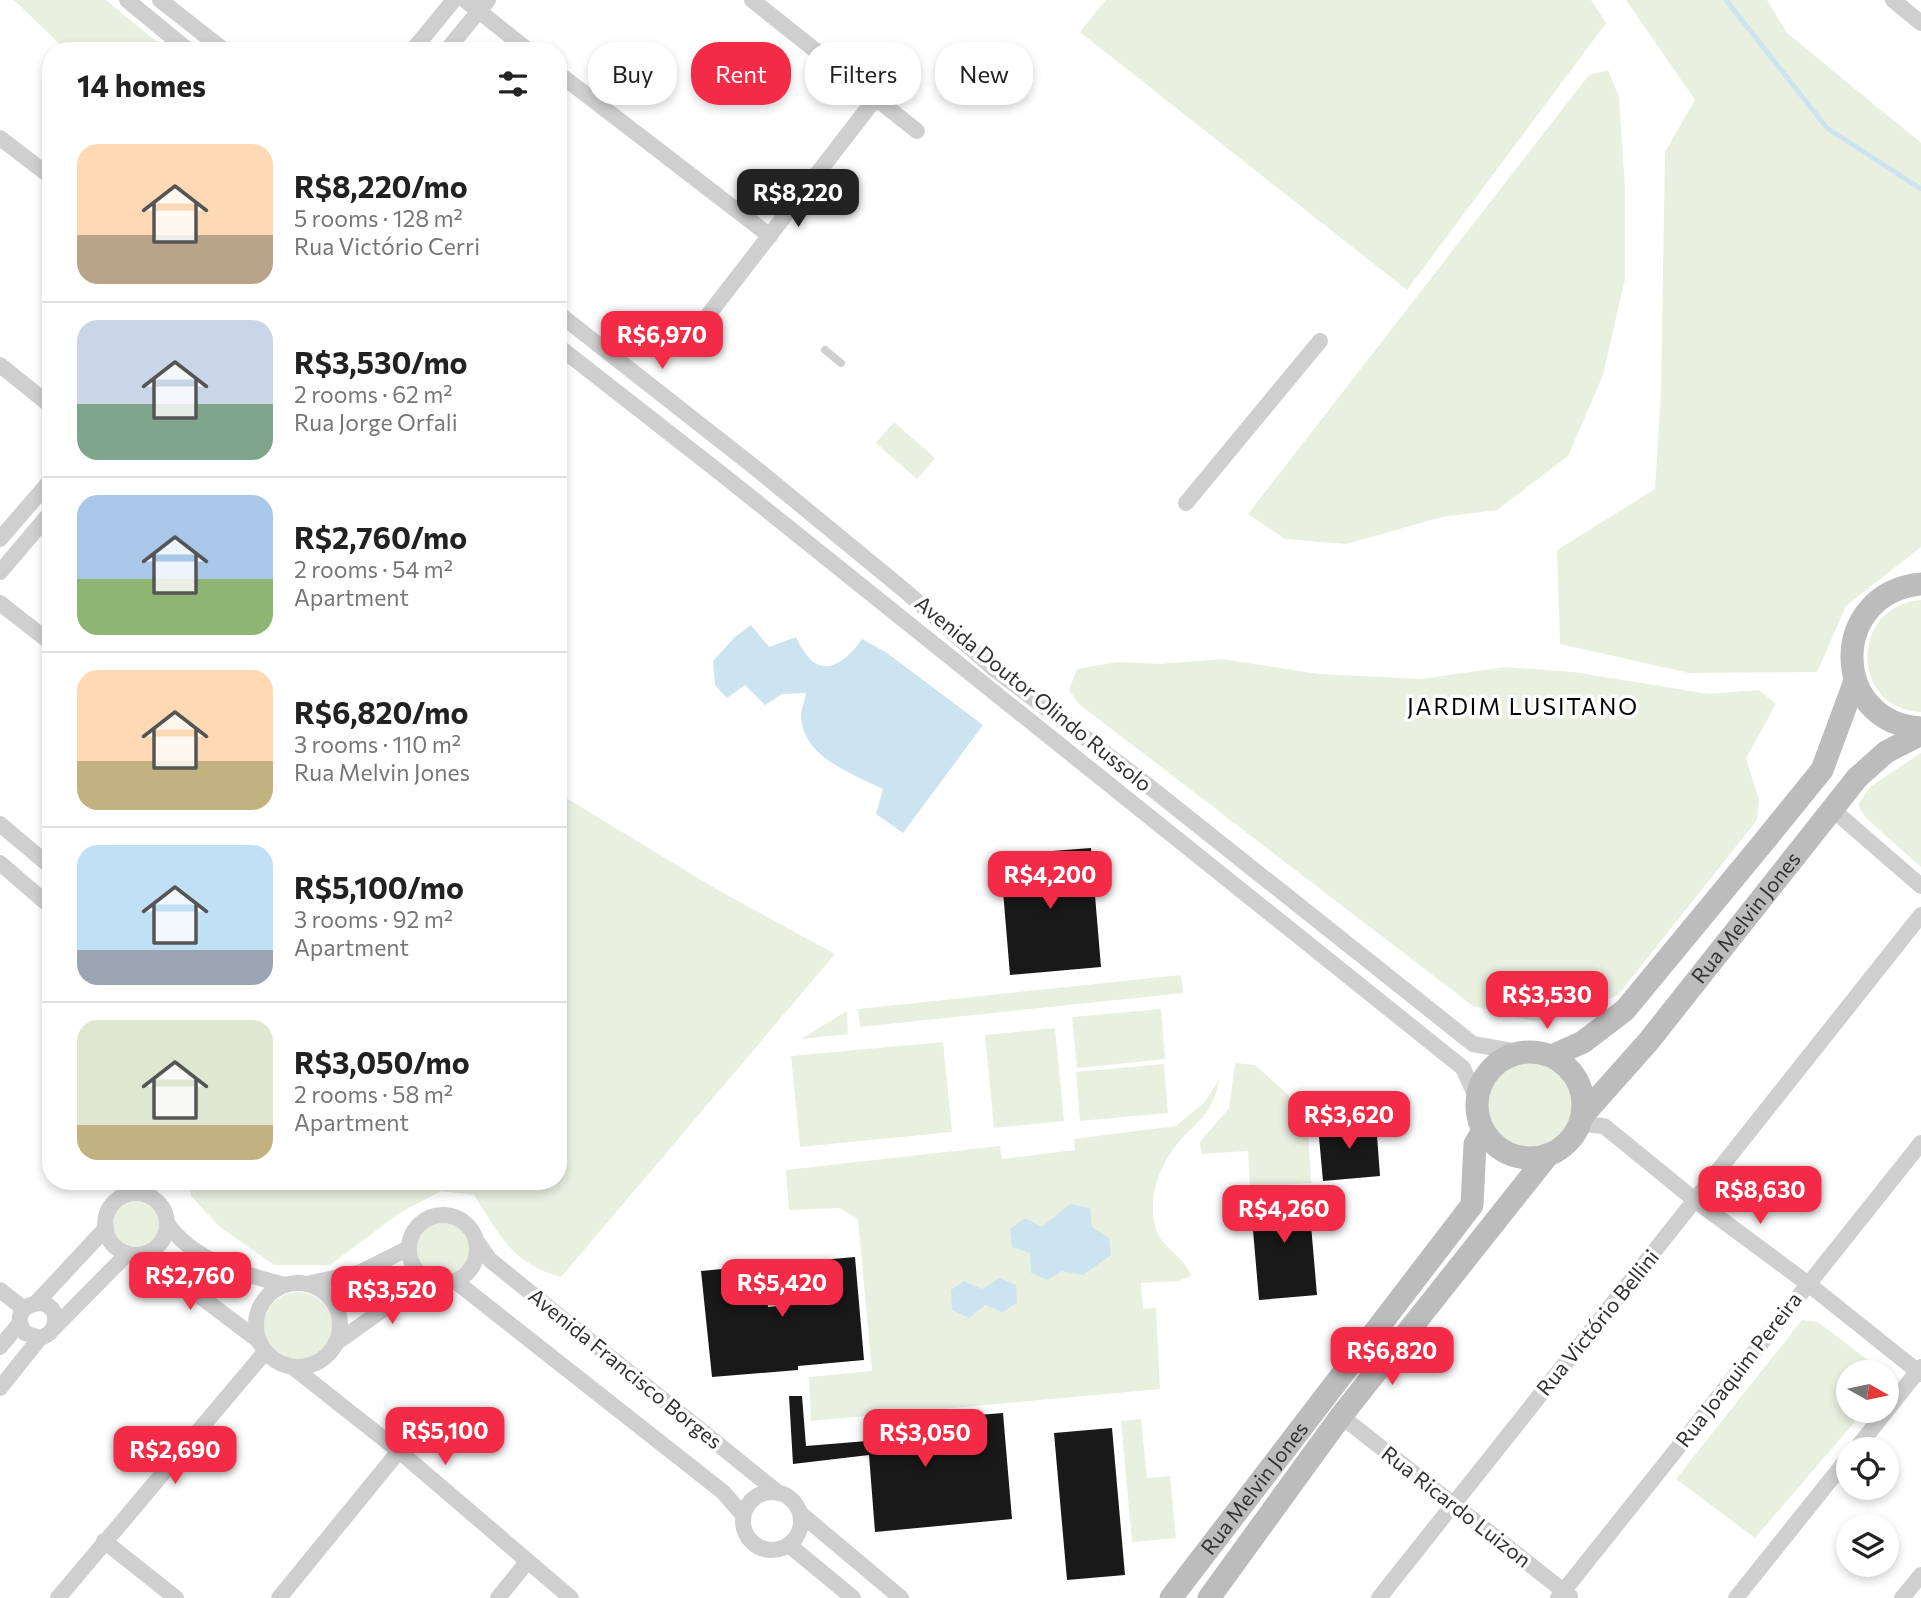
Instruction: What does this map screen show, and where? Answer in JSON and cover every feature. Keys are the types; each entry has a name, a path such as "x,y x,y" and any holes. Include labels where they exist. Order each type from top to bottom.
{"street":[{"path":"127,0 178,42"},
{"path":"160,0 214,42"},
{"path":"419,42 454,0"},
{"path":"465,0 483,6 520,42"},
{"path":"752,0 805,43"},
{"path":"1893,0 1921,23"},
{"path":"453,42 483,6"},
{"path":"567,80 770,236"},
{"path":"692,336 870,105"},
{"path":"883,105 917,131"},
{"path":"0,138 42,170"},
{"name":"Avenida Doutor Olindo Russolo","path":"567,320 758,470 904,590 993,668 1152,789 1473,1044 1518,1052"},
{"path":"1186,502 1320,341"},
{"name":"Avenida Doutor Olindo Russolo","path":"567,353 1463,1068 1477,1099"},
{"path":"0,365 42,399"},
{"path":"728,479 743,458"},
{"path":"743,491 758,470"},
{"path":"0,539 42,490"},
{"path":"0,572 42,523"},
{"path":"1921,584 1905,586 1883,595 1866,611 1854,632 1851,657 1855,681 1867,702 1885,718 1908,727 1921,727"},
{"path":"889,608 904,590"},
{"path":"0,603 42,636"},
{"name":"Rua Melvin Jones","path":"1552,1056 1583,1042 1625,1010 1822,770 1855,681"},
{"name":"Rua Melvin Jones","path":"1582,1120 1648,1042 1857,778 1886,752 1921,734"},
{"path":"1832,809 1921,886"},
{"path":"0,824 42,859"},
{"path":"0,863 42,899"},
{"name":"Rua Victório Bellini","path":"1379,1598 1921,915"},
{"path":"1536,1051 1552,1056 1567,1066 1578,1080 1583,1097 1582,1120 1567,1143 1548,1155 1534,1158 1511,1155 1492,1143 1483,1131 1477,1099 1481,1083 1490,1069 1503,1058 1518,1052 1536,1051"},
{"path":"1582,1120 1604,1126 1696,1201 1920,1371 1866,1437"},
{"name":"Rua Melvin Jones","path":"1171,1598 1472,1205 1475,1144 1483,1131"},
{"name":"Rua Joaquim Pereira","path":"1564,1596 1807,1283 1921,1143"},
{"name":"Rua Melvin Jones","path":"1209,1598 1341,1416 1548,1155"},
{"path":"119,1190 117,1200 106,1218 106,1228 113,1244 136,1254 262,1346 274,1360 295,1368 399,1451 571,1598"},
{"path":"152,1190 154,1199"},
{"path":"117,1200 137,1194 154,1199 161,1206 167,1223 178,1240 207,1258 244,1275 285,1285 307,1284 361,1272 409,1248"},
{"path":"447,1214 467,1223 478,1243 473,1266 465,1276 455,1282 435,1283 426,1279 413,1266 409,1248 416,1227 425,1219 447,1214"},
{"path":"0,1388 40,1338 136,1254 161,1243 167,1223"},
{"path":"0,1347 27,1312 106,1228"},
{"name":"Avenida Francisco Borges","path":"478,1243 490,1260 776,1492"},
{"path":"336,1343 426,1279"},
{"name":"Avenida Francisco Borges","path":"455,1282 723,1492 743,1514"},
{"path":"295,1368 307,1367 329,1354 340,1331 335,1307 328,1296 307,1284"},
{"path":"262,1346 256,1327 257,1313 263,1301 273,1291 285,1285"},
{"path":"0,1290 27,1312"},
{"path":"27,1312 44,1303 53,1311 54,1328"},
{"path":"27,1312 25,1333 40,1338"},
{"path":"58,1598 262,1346"},
{"name":"Rua Ricardo Luizon","path":"1341,1416 1564,1596"},
{"path":"279,1598 399,1451"},
{"path":"1736,1598 1836,1473"},
{"path":"801,1514 800,1532 789,1545 772,1551 755,1546 745,1532 743,1514 752,1499 768,1492 776,1492 792,1499 801,1514 901,1598"},
{"path":"104,1541 176,1598"},
{"path":"789,1545 853,1598"},
{"path":"498,1598 527,1562"},
{"path":"1902,1598 1921,1575"}],"lane":[{"path":"825,350 842,363"}],"green space":[{"path":"14,0 106,0 157,42 58,42"},
{"path":"1106,0 1591,0 1606,23 1407,290 1080,32"},
{"path":"1626,0 1767,0 1787,33 1921,143 1921,547 1846,606 1817,672 1689,673 1560,644 1557,550 1655,489 1661,392 1665,152 1695,100"},
{"path":"1608,70 1619,97 1625,188 1625,279 1603,375 1568,456 1497,510 1442,517 1346,544 1285,539 1248,514 1589,75"},
{"path":"894,422 935,458 917,479 876,443"},
{"path":"1921,600 1921,712 1898,707 1881,694 1871,677 1867,657 1871,637 1881,620 1897,606"},
{"path":"1222,659 1319,674 1421,679 1505,667 1573,672 1709,694 1759,690 1776,704 1746,758 1759,800 1757,820 1618,995 1572,1015 1532,1021 1473,1006 1079,704 1069,690 1077,669 1118,662 1160,664"},
{"path":"1921,753 1921,867 1866,818 1858,805 1870,787"},
{"path":"567,798 716,889 835,954 561,1277 530,1264 508,1246 474,1195 441,1191 401,1212 330,1265 274,1265 220,1227 191,1196 190,1190 567,1190"},
{"path":"1181,975 1183,993 860,1027 858,1009"},
{"path":"1161,1009 1165,1059 1077,1068 1072,1017"},
{"path":"847,1011 848,1034 801,1039"},
{"path":"1055,1028 1064,1121 994,1128 985,1035"},
{"path":"943,1042 952,1132 800,1147 791,1056"},
{"path":"1531,1060 1548,1063 1563,1073 1573,1088 1576,1105 1573,1122 1563,1137 1548,1147 1531,1150 1514,1147 1499,1137 1489,1122 1486,1105 1489,1088 1499,1073 1514,1063"},
{"path":"1235,1063 1255,1065 1307,1112 1311,1183 1250,1187 1248,1151 1201,1154 1200,1142 1229,1108"},
{"path":"1164,1064 1168,1113 1080,1121 1076,1072"},
{"path":"1220,1078 1206,1113 1177,1144 1164,1163 1156,1184 1153,1206 1156,1229 1163,1242 1184,1263 1191,1276 1179,1281 1141,1283 1143,1309 1156,1308 1160,1389 811,1421 809,1377 872,1371 858,1219 840,1208 789,1210 786,1170 1000,1146 1002,1159 1075,1150 1074,1139 1176,1126 1205,1102"},
{"path":"136,1201 152,1208 159,1224 152,1240 136,1247 120,1240 113,1224 120,1208"},
{"path":"444,1222 463,1230 471,1249 463,1268 444,1276 425,1268 417,1249 425,1230"},
{"path":"298,1292 311,1295 322,1302 329,1313 332,1326 329,1339 322,1350 311,1357 298,1360 285,1357 274,1350 267,1339 264,1326 267,1313 274,1302 285,1295"},
{"path":"1802,1320 1818,1322 1868,1360 1836,1360 1836,1423 1854,1423 1842,1437 1836,1437 1836,1444 1755,1538 1676,1479"},
{"path":"1141,1419 1147,1478 1170,1476 1176,1538 1132,1542 1121,1421"}],"water":[{"path":"751,625 769,647 796,637 803,650 818,665 827,666 844,659 862,639 887,653 983,725 903,833 876,814 883,789 830,762 809,742 803,729 801,714 806,693 782,694 765,705 745,685 727,698 715,685 713,661 735,637"},
{"path":"1070,1204 1090,1208 1092,1227 1109,1238 1111,1255 1083,1275 1062,1271 1048,1280 1031,1273 1030,1253 1012,1247 1010,1229 1025,1218 1042,1227"},
{"path":"1000,1278 1016,1285 1017,1303 1002,1312 985,1305 969,1318 952,1310 951,1290 964,1281 982,1289"}],"building":[{"path":"1091,848 1101,967 1010,975 1000,855"},
{"path":"1376,1122 1380,1176 1323,1181 1318,1126"},
{"path":"1308,1190 1317,1295 1259,1300 1250,1195"},
{"path":"855,1257 864,1360 798,1366 798,1370 712,1377 701,1271 764,1265 768,1307 802,1304 798,1262"},
{"path":"789,1396 802,1396 806,1446 867,1441 866,1424 1003,1413 1012,1519 875,1532 869,1455 793,1464"},
{"path":"1112,1428 1125,1575 1067,1580 1054,1433"}],"waterway":[{"path":"1726,0 1827,128 1921,189"}],"district":[{"name":"JARDIM LUSITANO","path":"1523,707"}]}
